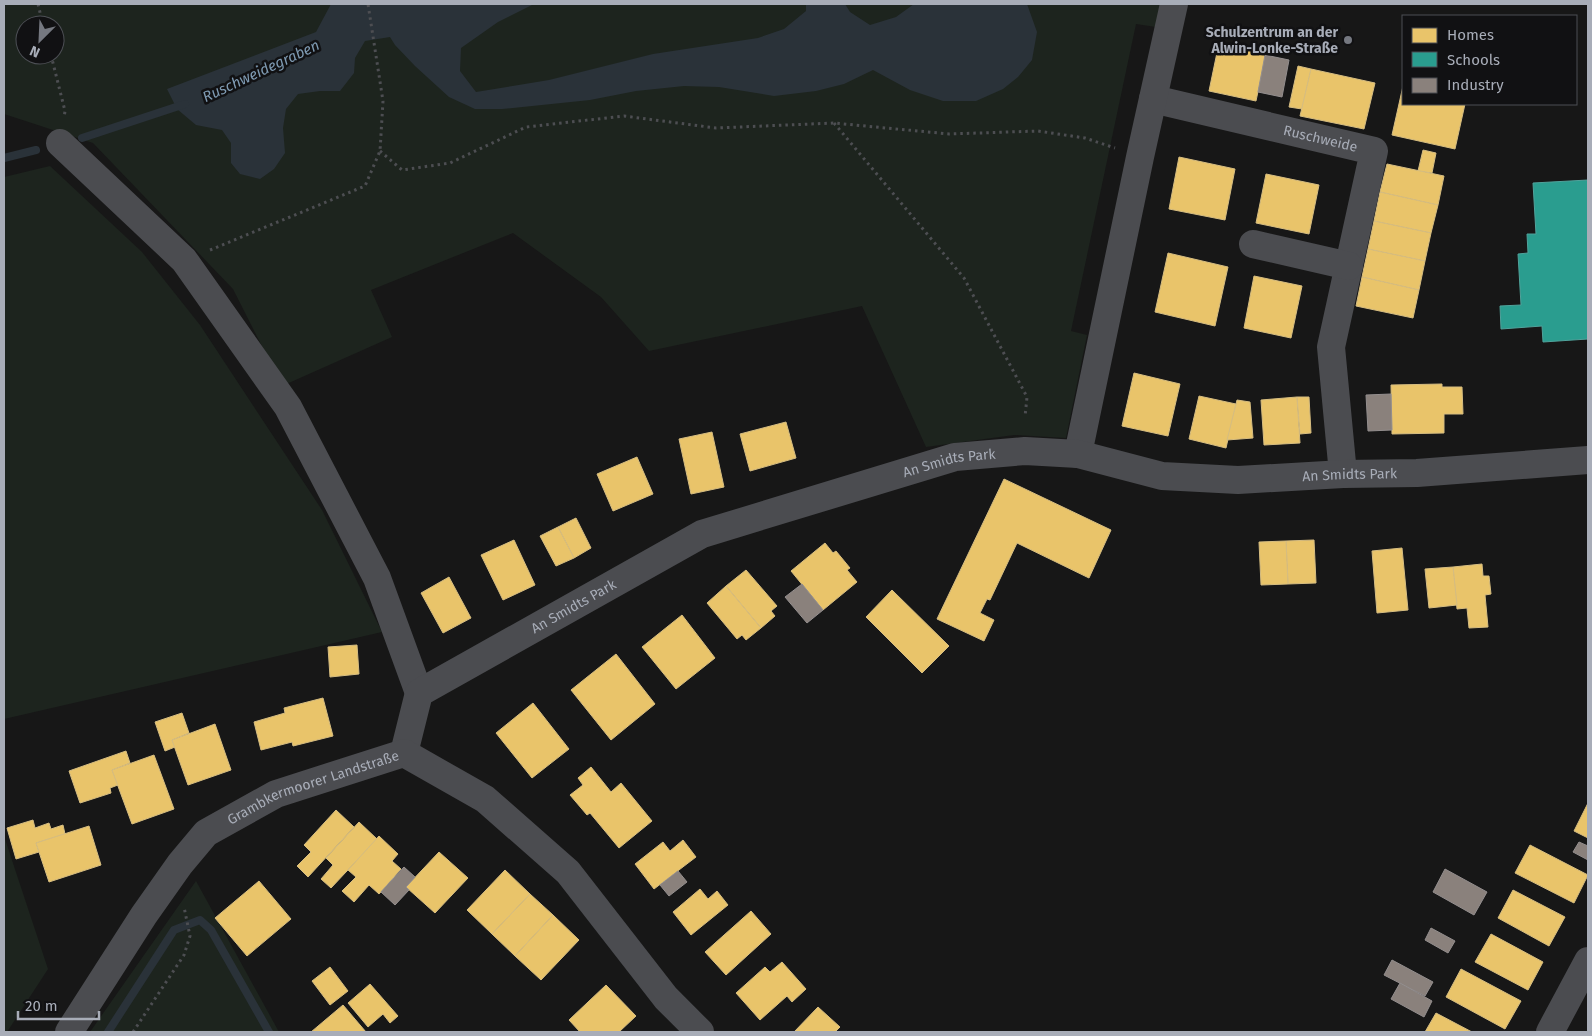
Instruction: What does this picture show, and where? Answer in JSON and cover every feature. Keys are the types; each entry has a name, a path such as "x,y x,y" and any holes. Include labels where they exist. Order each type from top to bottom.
{"street":[{"path":"1078,454 1174,4"},
{"name":"Ruschweide","path":"1153,99 1374,151 1331,347 1343,474"},
{"path":"60,143 184,260 288,407 377,578 419,693 404,753"},
{"path":"1253,244 1349,266"},
{"name":"An Smidts Park","path":"419,693 702,534 955,457 1025,451 1078,454 1162,476 1238,480 1343,474 1418,473 1588,460"},
{"name":"Grambkermoorer Landstraße","path":"69,1032 144,915 180,864 206,833 276,794 404,753 485,800 568,872 666,998 700,1032"},
{"path":"1550,1032 1588,961"}],"path":[{"path":"184,260 365,186 380,152 383,101 368,4"},
{"path":"53,65 65,112 60,143"},
{"path":"380,152 402,170 450,164 526,127 624,116 716,128 834,123 949,134 1038,131 1085,138 1140,157"},
{"path":"834,123 964,278 1027,397 1025,417"},
{"path":"133,1032 184,955 190,936 186,918"}],"shaded area":[{"path":"4,4 1161,4 1156,27 1136,24 1071,331 1087,335 1066,438 1014,435 926,447 862,306 649,351 601,297 513,233 371,290 392,337 282,386 233,289 93,143 4,114"},
{"path":"50,166 142,252 200,325 322,510 382,632 4,719 4,177"},
{"path":"4,836 48,969 7,1032 4,1032"},
{"path":"196,881 279,1032 90,1032"}],"water":[{"path":"331,4 534,4 498,22 461,48 460,71 476,92 549,80 653,54 758,38 784,29 806,11 806,4 845,4 850,12 870,25 896,17 914,4 1027,4 1037,32 1032,60 1018,77 1003,89 976,101 943,101 910,90 873,70 844,84 816,91 774,96 719,87 684,86 636,91 590,100 502,109 475,109 449,97 415,66 390,37 365,41 355,58 354,73 340,91 298,94 286,109 283,128 285,153 274,169 260,179 240,174 231,163 231,143 222,130 196,125 177,109 167,89 316,32"}],"building: Homes":[{"path":"1219,43 1266,53 1256,101 1209,91"},
{"path":"1298,66 1311,69 1302,109 1289,107"},
{"path":"1311,69 1375,83 1364,129 1300,116"},
{"path":"1402,90 1402,105 1465,105 1455,149 1392,135"},
{"path":"1423,150 1436,153 1432,173 1418,171"},
{"path":"1179,157 1235,169 1225,220 1169,209"},
{"path":"1387,164 1444,176 1438,205 1380,192"},
{"path":"1266,174 1319,185 1309,234 1256,223"},
{"path":"1380,192 1438,205 1431,233 1374,221"},
{"path":"1374,221 1431,233 1425,261 1368,249"},
{"path":"1368,249 1425,261 1419,290 1362,277"},
{"path":"1168,253 1228,267 1215,326 1155,312"},
{"path":"1254,276 1302,286 1291,338 1244,328"},
{"path":"1362,277 1419,290 1413,318 1356,306"},
{"path":"1134,373 1180,384 1168,436 1122,426"},
{"path":"1442,384 1442,387 1462,387 1463,414 1444,414 1444,433 1392,434 1391,385"},
{"path":"1199,396 1236,404 1226,448 1189,439"},
{"path":"1297,397 1300,443 1264,445 1261,400"},
{"path":"1297,397 1309,397 1311,433 1300,434"},
{"path":"1237,400 1250,402 1253,438 1227,440"},
{"path":"786,422 796,458 750,471 740,434"},
{"path":"712,432 724,487 691,494 679,439"},
{"path":"637,457 653,494 613,511 597,474"},
{"path":"1004,479 1111,530 1089,578 1017,543 990,600 987,599 980,613 994,620 984,641 937,619"},
{"path":"576,518 591,548 574,558 558,527"},
{"path":"558,527 574,558 556,566 540,536"},
{"path":"514,540 535,585 503,600 481,555"},
{"path":"1314,540 1316,583 1288,584 1286,541"},
{"path":"1286,541 1288,584 1261,585 1259,542"},
{"path":"825,543 833,553 836,551 850,568 847,570 857,582 823,610 791,571"},
{"path":"1402,548 1408,610 1377,613 1372,551"},
{"path":"1482,564 1483,576 1489,576 1491,594 1485,595 1488,627 1469,628 1467,608 1457,609 1453,567"},
{"path":"1453,567 1457,605 1429,608 1425,569"},
{"path":"746,570 777,606 771,611 775,616 761,628 726,586"},
{"path":"449,577 471,618 443,633 421,593"},
{"path":"726,586 761,628 746,640 742,635 737,639 707,603"},
{"path":"892,590 949,646 922,673 866,617"},
{"path":"682,615 715,658 676,689 642,647"},
{"path":"357,645 359,674 330,677 328,647"},
{"path":"616,654 655,704 611,740 571,690"},
{"path":"323,698 333,736 293,746 292,742 261,750 254,722 285,713 284,708"},
{"path":"533,703 569,749 532,778 496,733"},
{"path":"182,713 189,733 172,740 175,747 165,751 155,722"},
{"path":"215,724 231,770 188,785 172,740"},
{"path":"126,751 130,763 112,770 118,785 110,788 111,793 80,803 69,771"},
{"path":"154,755 174,809 132,824 112,770"},
{"path":"591,767 611,792 621,783 652,821 619,848 590,813 587,815 570,795 583,785 578,778"},
{"path":"1588,803 1588,838 1574,831"},
{"path":"336,810 354,827 308,877 297,866 311,852 304,845"},
{"path":"33,820 35,828 49,823 51,829 63,825 65,834 36,843 39,852 16,859 7,828"},
{"path":"359,822 377,839 331,888 321,879 333,865 326,858"},
{"path":"89,826 101,865 49,882 36,843"},
{"path":"379,836 398,854 392,861 401,869 379,894 369,885 354,902 342,891 356,877 348,870"},
{"path":"683,840 696,857 654,889 635,864 663,842 670,851"},
{"path":"1530,845 1588,875 1574,903 1515,873"},
{"path":"439,852 468,878 435,913 406,887"},
{"path":"505,870 530,894 492,934 467,910"},
{"path":"259,881 291,919 247,956 215,918"},
{"path":"700,889 708,899 717,891 728,905 691,935 673,912"},
{"path":"1513,890 1565,917 1549,946 1498,918"},
{"path":"530,894 553,915 515,956 492,934"},
{"path":"751,911 771,934 726,975 705,952"},
{"path":"553,915 579,940 541,980 515,956"},
{"path":"1491,934 1543,962 1528,990 1475,962"},
{"path":"782,962 806,989 792,1002 787,996 760,1020 736,993 765,967 770,972"},
{"path":"330,967 348,991 330,1005 312,981"},
{"path":"1461,969 1521,1001 1505,1029 1446,997"},
{"path":"370,984 398,1016 390,1023 383,1014 368,1027 348,1003"},
{"path":"606,985 636,1016 619,1032 580,1032 569,1020"},
{"path":"343,1005 366,1032 311,1032"},
{"path":"818,1007 840,1027 835,1032 794,1032"},
{"path":"1436,1013 1472,1032 1425,1032"}],"building: Schools":[{"path":"1588,180 1588,339 1543,342 1542,326 1501,329 1500,306 1521,305 1518,254 1528,253 1527,234 1536,234 1533,183"}],"building: Industry":[{"path":"1265,55 1289,60 1282,97 1258,92"},
{"path":"1391,394 1392,430 1368,431 1366,395"},
{"path":"802,584 823,610 807,623 785,597"},
{"path":"1579,842 1588,846 1588,860 1573,852"},
{"path":"404,867 415,877 406,887 409,890 395,905 381,892"},
{"path":"1445,869 1487,892 1474,915 1433,892"},
{"path":"678,871 687,882 669,896 660,885"},
{"path":"1431,928 1455,941 1448,953 1425,940"},
{"path":"1392,960 1433,982 1425,996 1384,975"},
{"path":"1400,983 1432,1001 1424,1017 1391,999"}],"waterway":[{"name":"Ruschweidegraben","path":"82,138 185,104"},
{"name":"Ruschweidegraben","path":"4,158 36,150"},
{"path":"108,1032 174,930 200,920 211,930 269,1032"}],"place":[{"name":"Schulzentrum an der Alwin-Lonke-Straße","path":"1348,40"}]}
